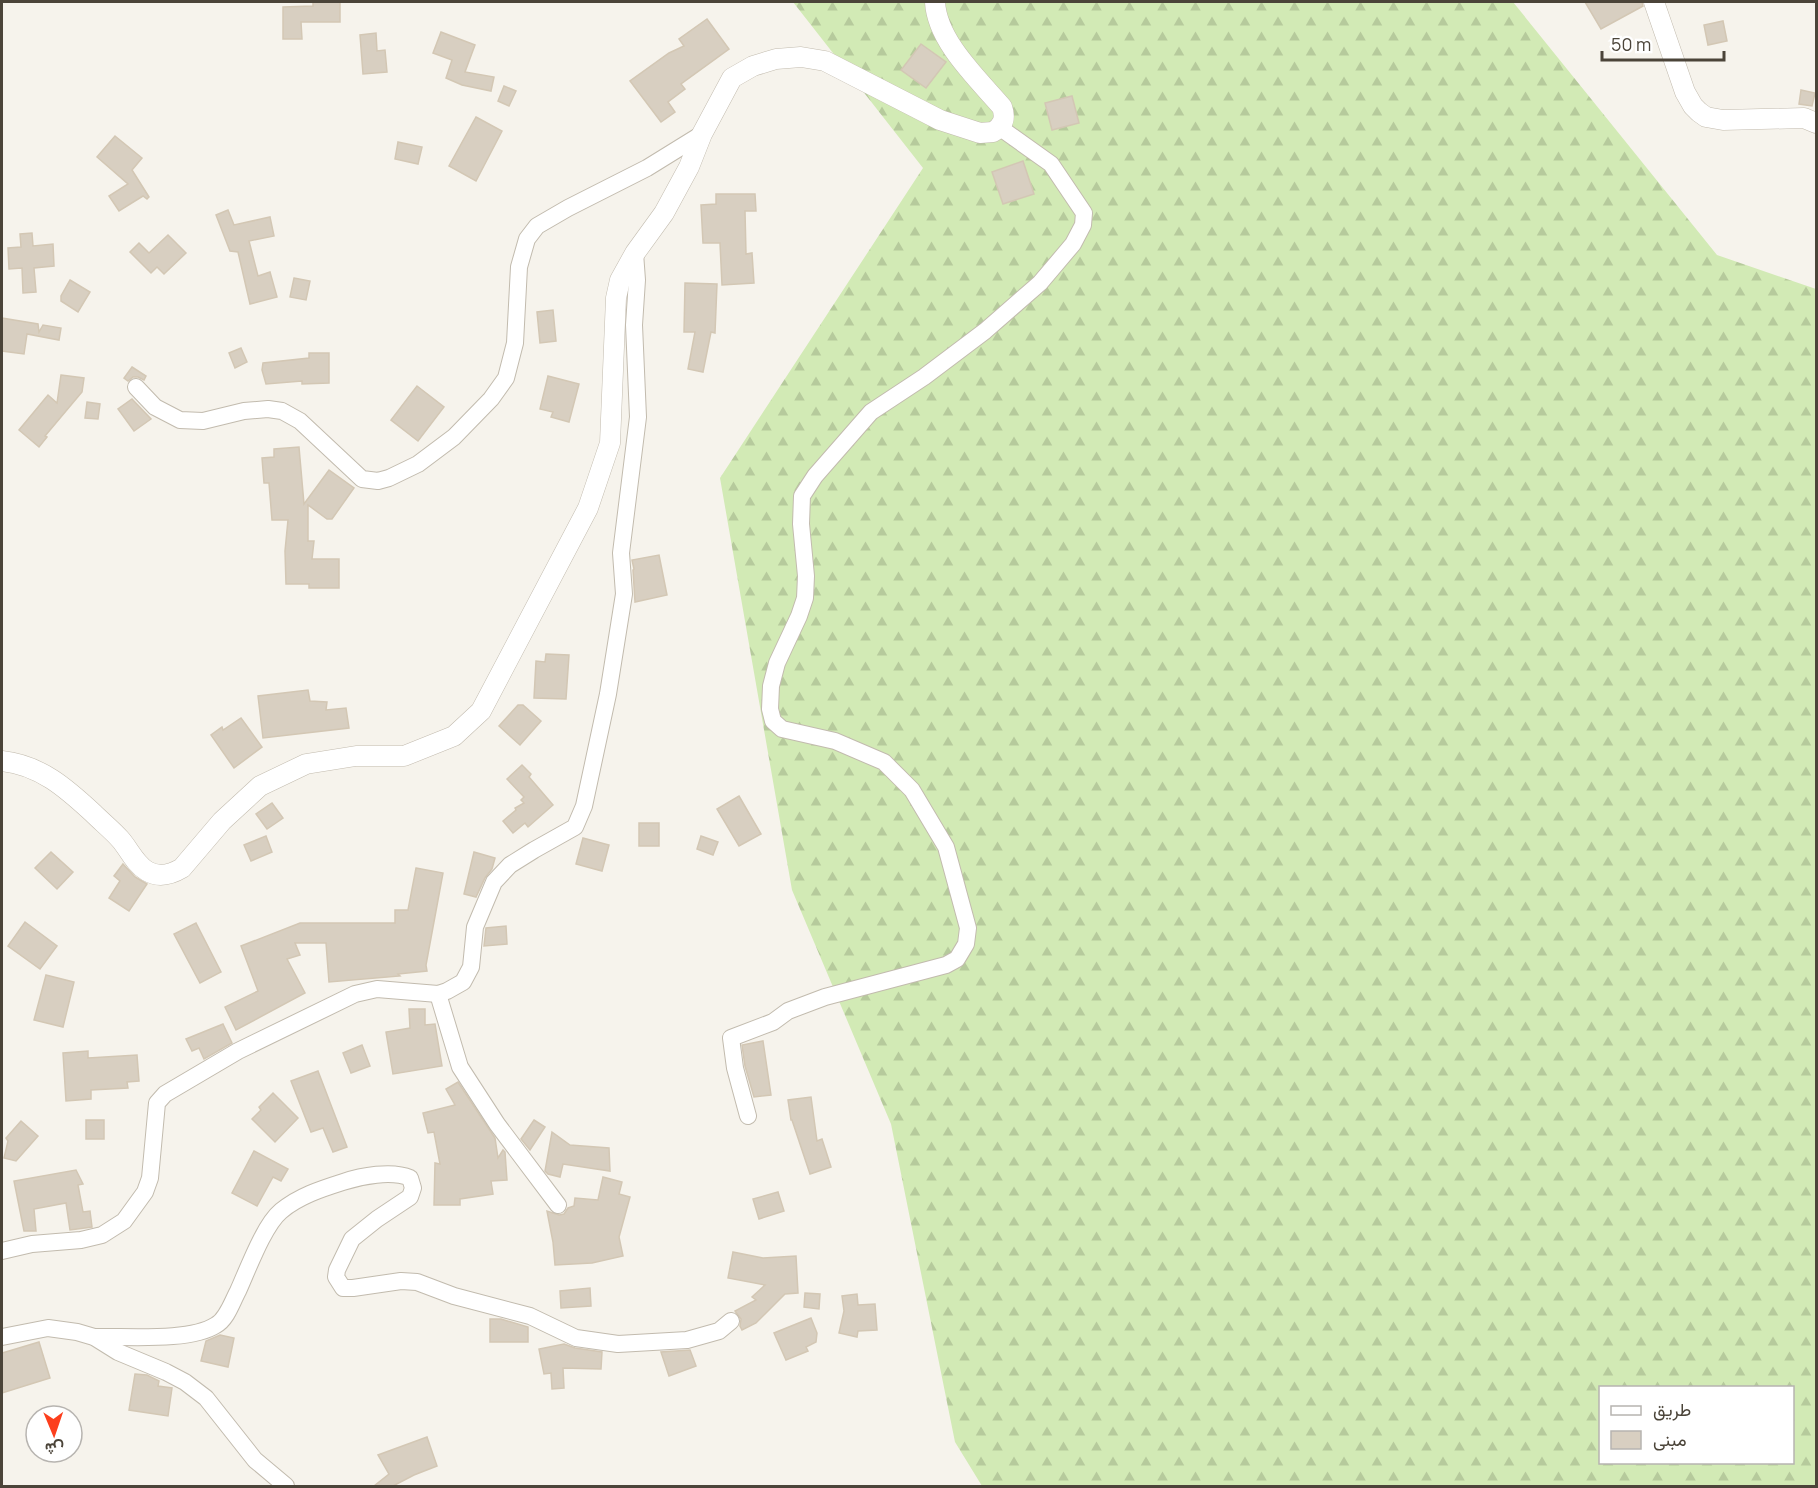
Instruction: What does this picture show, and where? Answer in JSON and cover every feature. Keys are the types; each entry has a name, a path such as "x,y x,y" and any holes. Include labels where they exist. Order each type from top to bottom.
{"street":[{"path":"2,761 34,769 55,780 120,839 141,866 147,871 161,875 176,872 182,867 222,821 260,786 306,764 356,756 404,756 454,736 481,711 588,508 610,443 616,298 620,280 664,213 732,78 753,66 776,59 801,57 825,61 940,120 984,134 993,132 1003,119 1002,107 946,38 938,22 934,2"},
{"path":"1654,2 1684,92 1699,112 1706,117 1723,120 1804,118 1816,123"},
{"path":"748,1116 735,1068 731,1038 772,1022 788,1011 825,997 946,965 957,959 966,944 968,928 946,846 912,790 885,762 835,741 782,729 773,721 770,709 771,686 777,663 799,616 805,597 806,576 801,496 815,476 871,412 924,377 986,331 1040,283 1073,244 1083,225 1084,213 1051,164 999,127"},
{"path":"136,387 155,407 180,420 203,421 244,411 268,409 282,411 300,421 362,479 378,481 390,478 418,464 454,437 491,399 506,378 515,343 519,267 527,239 537,226 647,168 702,134"},
{"path":"2,1251 32,1244 81,1240 102,1235 124,1221 145,1192 150,1178 157,1103 165,1094 220,1061 355,994 377,989 438,994 463,982 471,968 475,927 494,882 510,865 575,827 584,806 608,694 624,594 621,553 638,417 634,326 637,280 635,254"},
{"path":"438,994 459,1067 497,1124 558,1205"},
{"path":"94,1337 172,1336 204,1331 219,1324 229,1309 265,1232 280,1212 306,1195 362,1175 403,1175 410,1178 413,1188 410,1197 352,1239 337,1270 336,1277 343,1288 401,1281 417,1282 454,1296 530,1316 576,1338 618,1344 687,1340 719,1332 731,1321"},
{"path":"2,1337 48,1328 77,1332 94,1337 118,1352 185,1382 206,1398 255,1460 285,1486"}],"green space":[{"path":"793,2 1513,2 1717,255 1816,289 1816,1486 982,1486 955,1442 891,1124 792,890 720,478 923,168"}],"building":[{"path":"313,2 340,2 340,22 301,22 302,39 283,39 283,7 313,6"},
{"path":"1585,2 1642,2 1643,6 1601,29"},
{"path":"707,19 729,49 681,84 685,89 668,102 675,112 661,122 630,81 669,53 684,46 679,39"},
{"path":"1723,21 1727,41 1708,45 1704,25"},
{"path":"441,32 475,45 465,72 494,77 491,91 462,85 446,78 452,60 433,53"},
{"path":"376,33 377,51 385,50 387,72 363,74 360,35"},
{"path":"921,44 946,62 926,88 901,70"},
{"path":"504,86 516,91 509,106 498,101"},
{"path":"1801,90 1815,93 1812,106 1799,104"},
{"path":"1072,96 1079,123 1052,130 1045,103"},
{"path":"476,117 502,131 476,181 449,166"},
{"path":"115,136 142,158 132,170 149,197 147,199 143,196 119,211 109,196 128,184 97,157"},
{"path":"398,142 422,147 418,164 395,159"},
{"path":"1023,161 1034,194 1003,204 992,172"},
{"path":"716,194 755,194 756,211 745,211 746,254 752,253 754,283 722,285 720,243 703,243 701,205 716,204"},
{"path":"228,210 234,225 270,217 274,236 249,241 258,276 270,272 277,297 250,304 238,252 230,251 216,215"},
{"path":"32,233 33,246 53,244 54,266 34,268 36,292 23,293 22,268 9,269 8,248 21,247 20,234"},
{"path":"168,235 186,253 164,274 157,267 151,273 130,252 139,243 149,253"},
{"path":"294,278 310,281 306,300 290,297"},
{"path":"70,280 90,292 78,312 61,301 61,296"},
{"path":"685,283 717,284 715,333 711,332 703,372 688,369 695,332 684,332"},
{"path":"553,310 556,341 540,343 537,312"},
{"path":"2,318 38,324 39,332 43,325 61,328 59,340 27,334 24,354 2,351"},
{"path":"241,348 247,362 235,368 229,353"},
{"path":"309,353 329,353 329,383 302,384 302,381 266,384 262,370 263,363 309,358"},
{"path":"132,367 146,376 144,380 133,377 128,381 124,378"},
{"path":"61,375 84,378 82,392 45,436 47,437 39,447 19,430 48,395 57,403"},
{"path":"548,376 579,384 569,422 551,417 553,412 540,409"},
{"path":"417,386 444,407 418,441 391,420"},
{"path":"132,399 151,419 134,431 118,409"},
{"path":"87,402 100,404 98,419 85,418"},
{"path":"299,447 304,504 329,470 354,488 332,519 327,519 308,505 308,541 314,541 312,559 339,559 339,588 309,588 309,584 286,584 285,551 288,520 272,520 269,483 264,483 262,458 274,457 274,449"},
{"path":"659,555 667,595 635,602 632,560"},
{"path":"546,654 569,655 566,699 534,698 536,661 545,662"},
{"path":"308,690 310,701 327,702 326,710 346,708 349,728 263,738 258,696"},
{"path":"518,705 523,705 541,721 520,745 499,726"},
{"path":"241,718 262,747 234,768 211,735"},
{"path":"522,765 531,774 529,777 553,805 528,827 525,823 513,833 503,821 516,810 515,808 524,803 521,800 524,797 507,779"},
{"path":"739,796 761,834 739,846 717,809"},
{"path":"272,803 283,818 267,829 256,814"},
{"path":"639,823 659,823 659,846 639,846"},
{"path":"266,836 272,852 251,861 244,845"},
{"path":"701,836 718,842 713,855 697,849"},
{"path":"583,838 609,845 602,871 576,864"},
{"path":"51,852 73,872 57,889 35,868"},
{"path":"474,852 495,858 492,869 476,897 464,894"},
{"path":"123,864 135,877 147,884 129,911 109,898 120,881 114,876"},
{"path":"416,868 443,873 426,965 427,971 398,974 400,976 329,982 326,943 295,943 300,955 287,959 305,993 236,1030 225,1007 258,991 241,946 300,923 395,923 395,910 408,910"},
{"path":"25,922 57,946 40,969 8,946"},
{"path":"196,923 221,972 200,983 174,934"},
{"path":"506,926 507,944 484,946 486,928"},
{"path":"46,975 74,982 63,1027 34,1020"},
{"path":"409,1009 425,1009 425,1025 435,1024 442,1066 393,1074 386,1032 410,1028"},
{"path":"223,1024 232,1043 204,1059 199,1048 192,1051 186,1039"},
{"path":"763,1041 771,1095 754,1097 742,1045"},
{"path":"362,1045 370,1066 351,1073 343,1053"},
{"path":"88,1051 88,1058 137,1055 139,1081 127,1082 128,1088 91,1090 91,1099 66,1101 63,1053"},
{"path":"318,1071 347,1147 333,1152 323,1128 311,1132 291,1081"},
{"path":"458,1082 495,1138 498,1158 503,1150 505,1152 507,1180 491,1181 493,1194 460,1199 460,1205 434,1205 435,1163 440,1164 434,1132 428,1133 423,1113 455,1105 446,1089"},
{"path":"273,1093 298,1118 275,1142 252,1119 261,1110 259,1107"},
{"path":"811,1097 817,1141 822,1139 831,1167 810,1174 791,1120 788,1100"},
{"path":"86,1120 104,1120 104,1139 86,1139"},
{"path":"534,1120 545,1127 530,1150 521,1139"},
{"path":"21,1121 38,1136 16,1161 4,1158 8,1141 6,1138"},
{"path":"552,1132 570,1145 609,1148 610,1171 563,1164 560,1177 548,1174 545,1171"},
{"path":"254,1151 288,1169 281,1181 273,1177 257,1206 232,1193"},
{"path":"76,1170 83,1184 78,1185 83,1212 90,1211 92,1227 70,1230 66,1203 34,1209 36,1231 24,1231 14,1181"},
{"path":"603,1177 622,1182 619,1194 630,1197 619,1237 623,1256 592,1263 555,1265 547,1211 559,1215 564,1214 568,1208 574,1206 575,1198 598,1200"},
{"path":"778,1192 784,1211 759,1219 753,1199"},
{"path":"733,1252 763,1258 796,1256 798,1293 785,1294 756,1323 742,1330 741,1319 735,1311 756,1300 752,1297 765,1285 728,1278"},
{"path":"590,1288 591,1306 561,1308 560,1291"},
{"path":"805,1293 820,1294 819,1309 804,1307"},
{"path":"857,1294 858,1305 875,1304 877,1330 858,1331 857,1337 839,1333 844,1311 842,1296"},
{"path":"811,1318 817,1333 816,1342 806,1347 808,1351 786,1360 774,1333"},
{"path":"490,1319 501,1319 528,1327 528,1342 490,1342"},
{"path":"220,1335 234,1338 228,1367 201,1361 206,1341"},
{"path":"39,1342 50,1378 2,1393 2,1353"},
{"path":"564,1344 602,1352 601,1369 563,1368 564,1388 552,1389 551,1373 544,1374 539,1349"},
{"path":"690,1350 696,1366 669,1376 661,1352"},
{"path":"135,1374 147,1375 159,1381 158,1386 172,1388 168,1416 129,1410"},
{"path":"427,1437 437,1466 393,1486 374,1486 389,1474 378,1455"}]}
